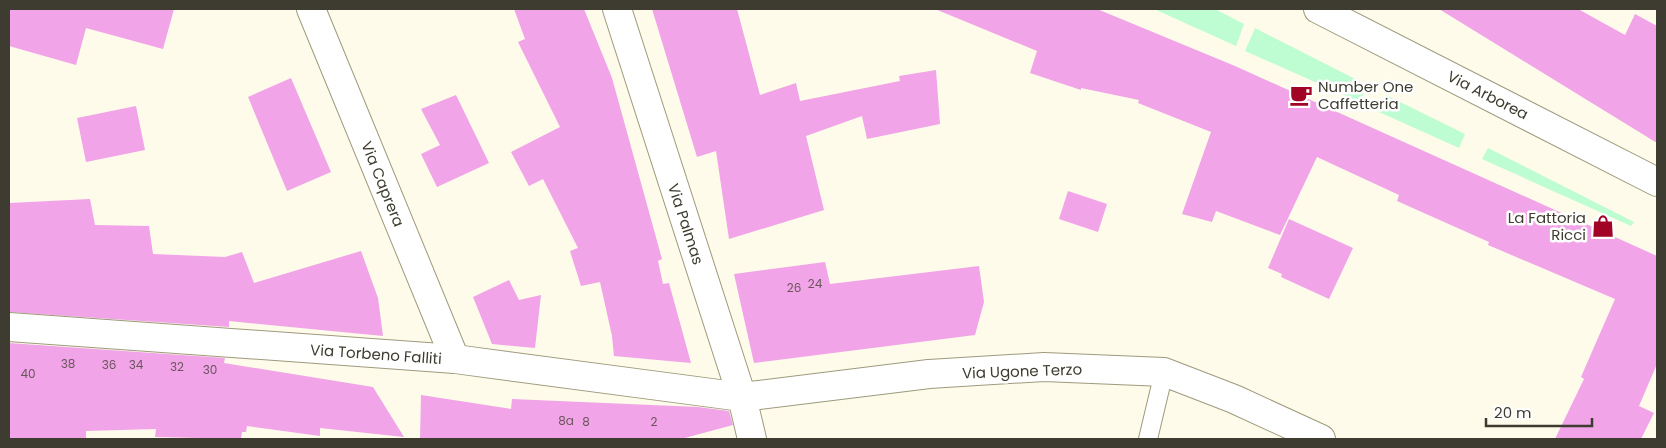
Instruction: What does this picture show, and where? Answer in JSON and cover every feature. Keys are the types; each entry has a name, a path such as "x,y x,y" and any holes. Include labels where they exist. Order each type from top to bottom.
{"street":[{"name":"Via Caprera","path":"312,9 455,359"},
{"name":"Via Palmas","path":"617,9 742,397 752,439"},
{"name":"Via Arborea","path":"1318,9 1657,182"},
{"name":"Via Torbeno Falliti","path":"9,327 455,359 742,397"},
{"name":"Via Ugone Terzo","path":"742,397 929,374 1044,367 1164,372 1234,399 1321,439"}],"lane":[{"path":"1148,439 1164,372"}],"green space":[{"path":"1154,9 1215,9 1244,24 1236,46"},
{"path":"1255,28 1367,85 1360,102 1245,51"},
{"path":"1386,95 1465,134 1459,148 1379,112"},
{"path":"1488,148 1634,222 1631,226 1482,159"}],"building":[{"path":"9,9 174,9 163,49 86,28 76,65 9,46"},
{"path":"514,9 584,9 612,78 662,259 658,261 663,284 669,283 691,363 614,356 612,336 600,282 581,286 570,251 578,248 543,179 529,186 511,152 560,127 518,42 525,39"},
{"path":"652,9 737,9 760,95 796,83 800,101 900,81 899,76 936,70 940,124 867,139 862,116 806,136 824,210 729,239 716,151 697,157"},
{"path":"935,9 1097,9 1235,66 1657,256 1657,364 1639,406 1654,413 1641,439 1555,439 1584,379 1581,377 1615,299 1488,245 1489,242 1397,201 1399,195 1317,157 1280,235 1216,211 1212,222 1182,214 1211,132 1138,103 1139,100 1081,88 1081,90 1030,73 1037,51"},
{"path":"1439,9 1578,9 1625,35 1635,14 1657,26 1657,143"},
{"path":"291,78 331,172 287,191 248,97"},
{"path":"456,95 489,163 437,187 421,154 440,145 421,109"},
{"path":"136,106 145,150 86,162 77,118"},
{"path":"1068,191 1107,204 1098,232 1059,219"},
{"path":"90,199 95,225 149,226 153,254 225,257 242,252 254,283 361,251 378,298 383,336 229,321 229,327 9,312 9,203"},
{"path":"1289,219 1353,248 1329,299 1281,277 1282,274 1268,268"},
{"path":"825,262 830,284 979,266 984,302 975,335 754,363 734,274"},
{"path":"509,280 519,300 541,295 535,348 492,344 473,297"},
{"path":"9,343 225,358 224,363 373,387 404,437 320,428 320,436 247,426 246,432 242,432 241,439 155,437 156,429 86,431 86,439 9,439"},
{"path":"421,395 511,409 512,399 698,407 729,411 733,425 681,439 420,439"}],"place":[{"name":"Number One Caffetteria","path":"1301,95"},
{"name":"La Fattoria Ricci","path":"1603,226"}]}
